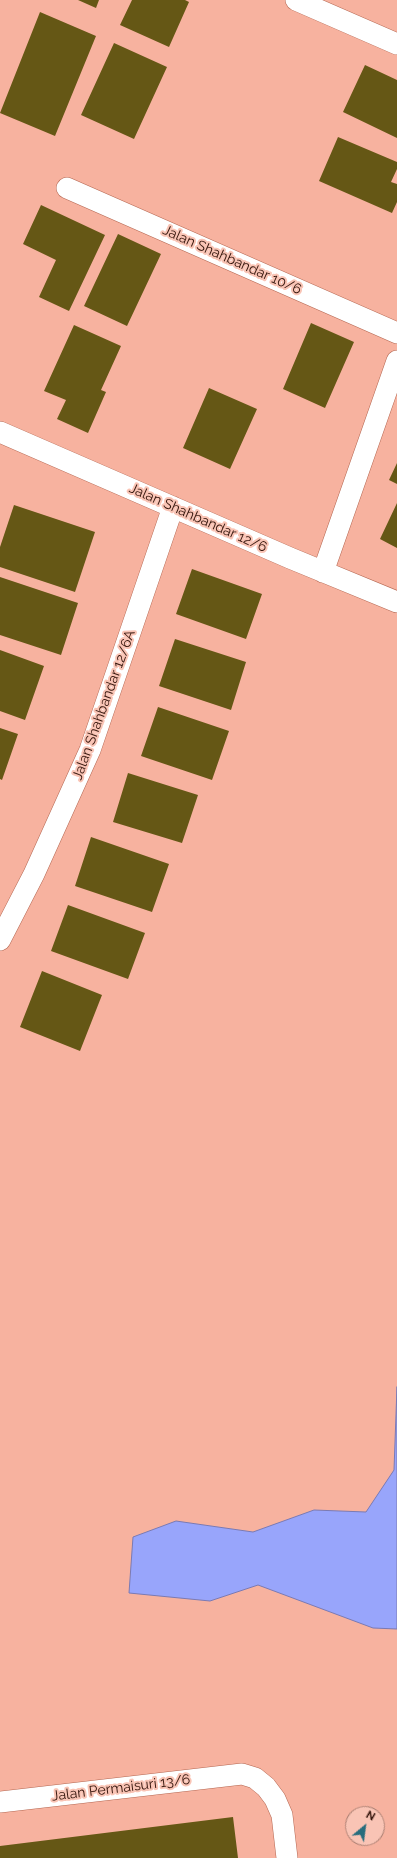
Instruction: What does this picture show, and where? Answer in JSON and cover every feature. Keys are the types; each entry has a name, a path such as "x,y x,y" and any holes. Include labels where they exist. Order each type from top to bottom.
{"street":[{"path":"296,0 397,44"},
{"name":"Jalan Shahbandar 10/6","path":"67,188 397,333"},
{"path":"323,572 397,361"},
{"name":"Jalan Shahbandar 12/6","path":"0,432 323,572 397,602"},
{"name":"Jalan Shahbandar 12/6A","path":"0,940 34,874 90,750 174,507"},
{"name":"Jalan Permaisuri 13/6","path":"0,1802 242,1774 255,1778 266,1786 275,1799 282,1815 287,1858"}],"water":[{"path":"397,1387 397,1629 373,1628 258,1585 210,1601 129,1593 133,1537 176,1521 253,1532 314,1510 366,1512 394,1470"}],"building":[{"path":"78,0 99,0 96,8"},
{"path":"132,0 185,0 189,2 169,47 120,25"},
{"path":"40,12 96,36 55,136 0,113"},
{"path":"114,43 167,67 134,139 81,115"},
{"path":"365,65 397,80 397,138 343,112"},
{"path":"338,137 397,162 397,169 391,182 397,184 397,202 392,213 319,181"},
{"path":"41,205 105,235 69,311 39,297 56,260 23,244"},
{"path":"118,234 161,254 127,326 84,306"},
{"path":"311,323 354,342 325,408 283,389"},
{"path":"74,325 121,346 101,390 106,392 88,433 57,419 66,400 44,391"},
{"path":"209,388 257,409 230,469 183,448"},
{"path":"397,463 397,484 389,480"},
{"path":"397,503 397,548 380,539"},
{"path":"14,505 95,532 75,592 0,567 0,547"},
{"path":"192,569 262,594 246,639 176,614"},
{"path":"0,577 78,603 61,655 0,635"},
{"path":"175,639 246,662 231,710 159,686"},
{"path":"0,650 44,666 25,720 0,711"},
{"path":"158,707 229,731 212,780 141,756"},
{"path":"0,728 18,734 2,780 0,779"},
{"path":"128,773 198,795 182,843 113,822"},
{"path":"91,837 169,864 152,912 75,886"},
{"path":"68,905 145,933 128,979 51,951"},
{"path":"42,971 102,995 80,1051 20,1027"},
{"path":"233,1817 238,1858 0,1858 0,1846"}]}
